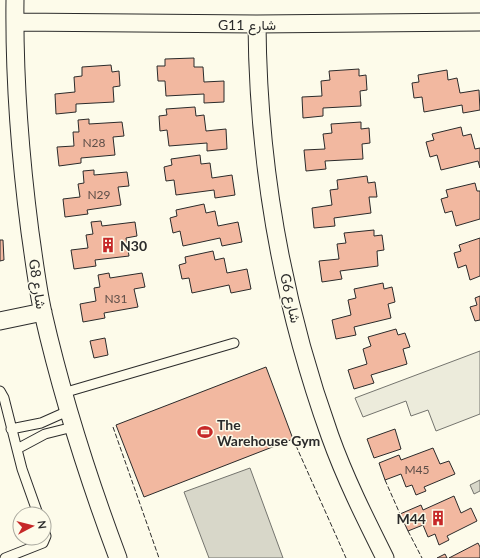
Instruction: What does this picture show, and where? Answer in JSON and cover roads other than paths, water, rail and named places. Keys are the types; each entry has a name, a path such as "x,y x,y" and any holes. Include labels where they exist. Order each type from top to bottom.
{"street":[{"name":"G8 شارع","path":"15,0 21,145 29,219 43,312 63,393 83,459 118,558"},
{"name":"G11 شارع","path":"15,22 257,24 480,22"},
{"name":"G6 شارع","path":"257,24 262,126 272,209 279,250 307,365 331,437 359,507 385,558"},
{"path":"0,321 43,312"}],"lane":[{"path":"63,393 234,343"},
{"path":"0,391 4,398 11,429 35,506"},
{"path":"11,429 71,419"},
{"path":"17,449 71,419"},
{"path":"5,558 35,546"}],"place":[{"name":"N30","path":"108,245"},
{"name":"The Warehouse Gym","path":"205,432"},
{"name":"M44","path":"438,518"}]}
